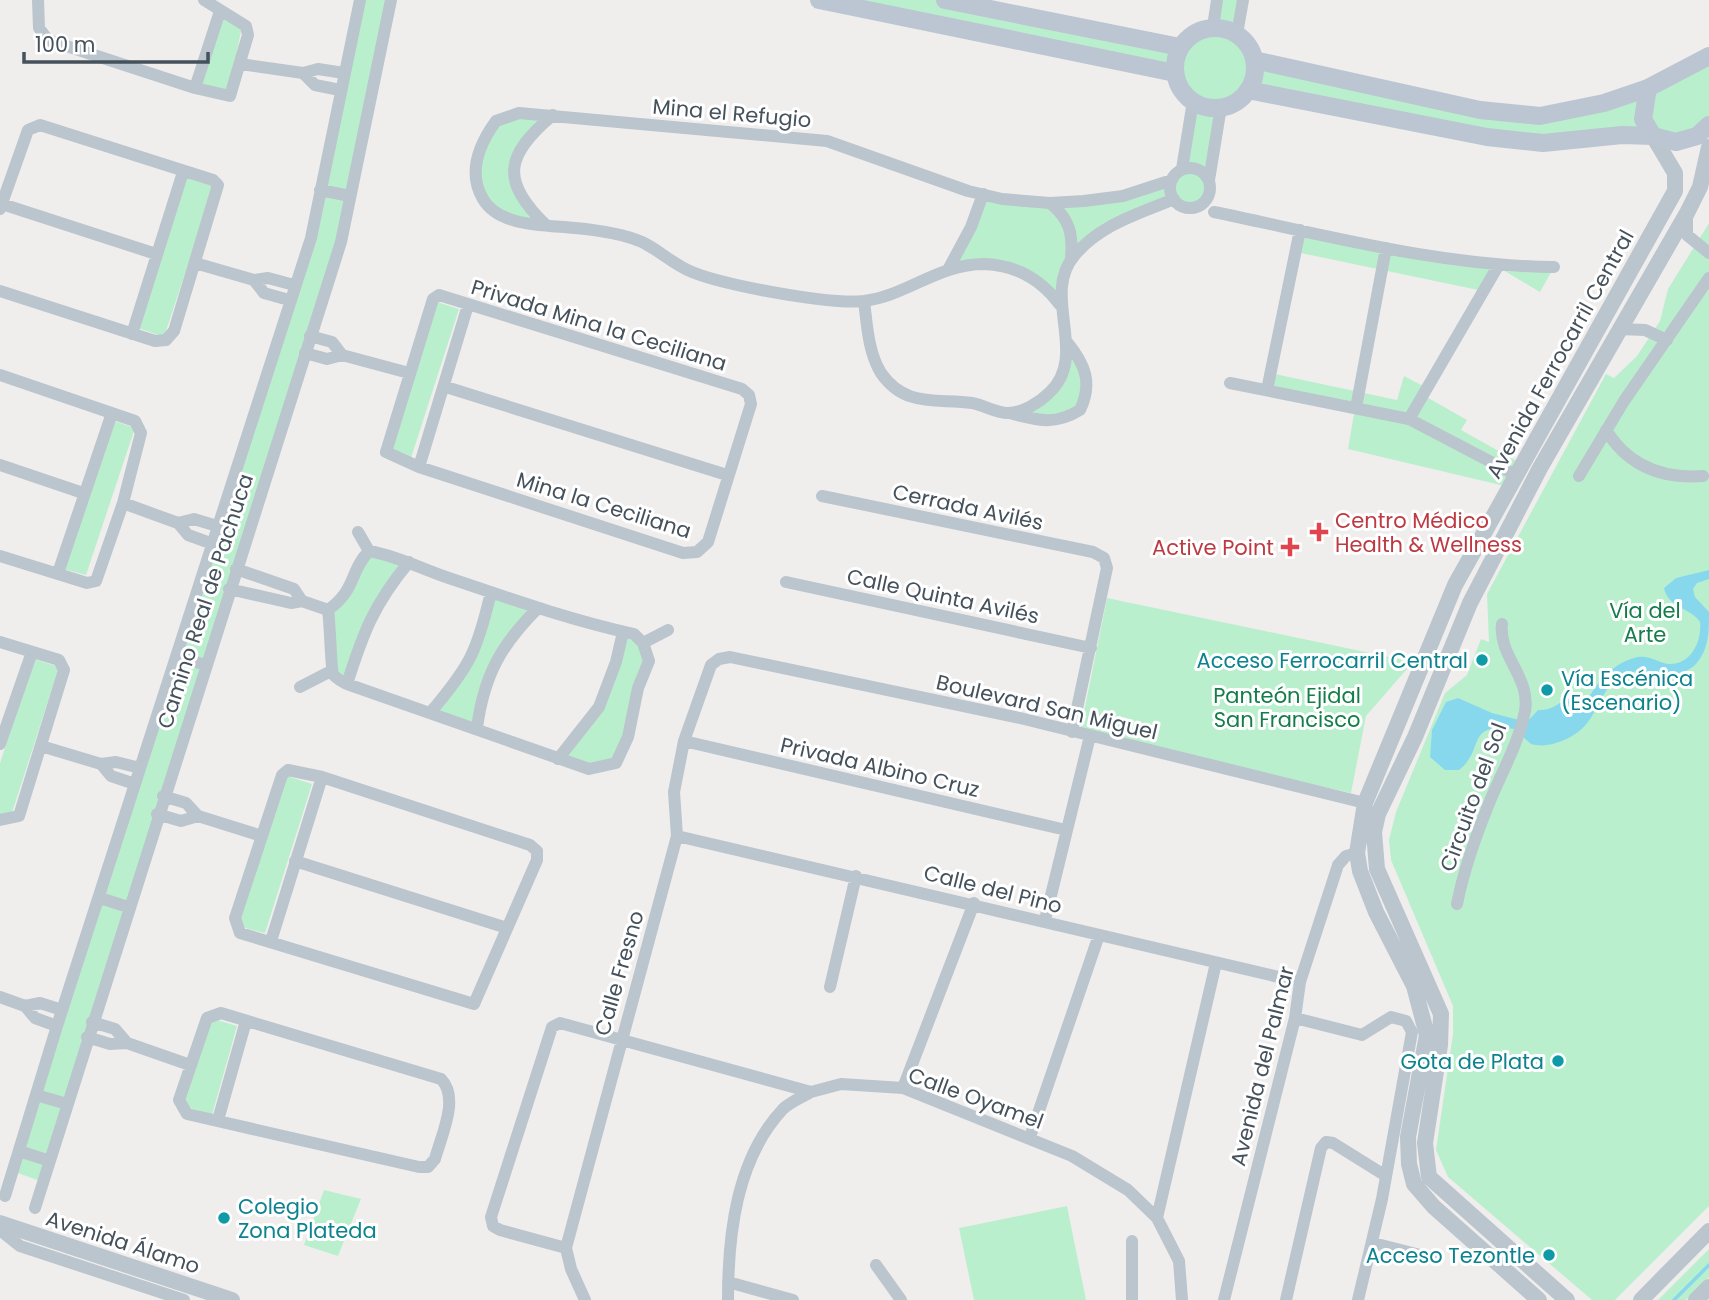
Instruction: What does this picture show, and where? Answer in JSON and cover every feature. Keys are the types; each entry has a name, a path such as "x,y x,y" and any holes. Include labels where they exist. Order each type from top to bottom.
{"main road":[{"path":"819,0 1175,74"},
{"path":"945,0 1180,47"},
{"path":"1213,27 1237,34 1246,42 1254,60 1254,78 1248,90 1234,102 1221,107 1193,102 1179,86 1175,74 1180,47 1189,37 1213,27"},
{"path":"1254,60 1480,110 1539,116 1604,103 1648,88 1709,56"},
{"path":"1648,88 1643,118 1653,136"},
{"path":"1248,90 1487,137 1543,143 1622,135 1653,136 1676,142 1687,140 1709,125"}],"street":[{"path":"38,0 39,28 43,36 195,88 230,96 248,35 246,26 204,0"},
{"name":"Camino Real de Pachuca","path":"5,1196 62,1010 311,238 360,0"},
{"name":"Camino Real de Pachuca","path":"35,1209 204,665 341,242 391,0"},
{"path":"1213,27 1217,0"},
{"path":"1237,34 1242,0"},
{"path":"195,88 220,11"},
{"path":"240,64 303,73 318,69 344,73"},
{"path":"303,73 315,85 340,90"},
{"path":"1174,199 1172,180 1182,169 1193,102"},
{"path":"1071,258 1114,223 1174,199 1191,208 1203,204 1210,192 1209,180 1221,107"},
{"name":"Mina el Refugio","path":"1060,305 1046,286 1007,267 983,264 949,268 864,301 816,298 751,287 691,272 641,242 604,231 502,218 483,200 476,177 477,156 496,121 519,113 827,142 983,194 1050,204 1122,195 1172,180"},
{"path":"546,225 524,204 515,187 514,166 522,146 553,115"},
{"path":"0,290 155,341 166,340 174,331 218,185 213,180 40,125 33,126 28,130 1,207 156,254"},
{"name":"Avenida Ferrocarril Central","path":"1539,1300 1434,1208 1414,1184 1409,1164 1408,1137 1427,1035 1414,986 1360,871 1357,853 1365,803 1455,584 1675,191 1675,173 1653,136"},
{"name":"Avenida Ferrocarril Central","path":"1567,1300 1429,1177 1425,1143 1440,1045 1441,1014 1377,869 1374,832 1378,814 1415,737 1470,603 1540,468 1687,213 1700,187 1709,147"},
{"path":"1182,169 1201,171 1209,180"},
{"path":"132,334 183,172"},
{"path":"320,190 350,196"},
{"path":"949,268 971,227 983,194"},
{"path":"1009,413 1036,404 1053,390 1065,368 1067,342 1060,305 1071,258 1070,226 1062,213 1050,204"},
{"path":"1214,212 1386,248 1498,267 1555,267"},
{"path":"1687,213 1687,234 1709,254"},
{"path":"1267,390 1300,230"},
{"path":"1356,408 1386,248"},
{"path":"195,263 254,280 268,278 294,285"},
{"path":"1409,419 1498,267"},
{"path":"1579,476 1606,430 1709,278"},
{"path":"254,280 264,293 289,300"},
{"name":"Privada Mina la Ceciliana","path":"436,296 742,389 749,395"},
{"name":"Mina la Ceciliana","path":"436,296 409,373 386,452 419,467 683,553 697,552 708,542 751,404 749,395"},
{"path":"864,301 870,344 881,373 902,393 930,403 959,401 1048,422 1063,420 1080,410 1088,383 1085,369 1067,342"},
{"path":"419,467 446,387 468,305"},
{"path":"1619,329 1645,330 1667,340"},
{"path":"310,336 332,342 342,355"},
{"path":"305,354 327,359 342,355 409,373"},
{"path":"0,376 135,421 141,433 123,503 96,581 88,583 0,556"},
{"path":"1230,383 1409,419 1516,475"},
{"path":"446,387 727,475"},
{"path":"58,573 112,413"},
{"path":"1606,430 1622,452 1639,464 1663,475 1703,476"},
{"path":"0,465 83,493"},
{"name":"Cerrada Avilés","path":"822,496 1093,552 1104,558 1107,568 1091,648"},
{"path":"123,503 178,523 188,535 213,544"},
{"path":"178,523 194,519 218,526"},
{"path":"331,670 347,684 589,769 616,763 628,737 638,688 649,661 643,643 634,634 491,592 396,556 369,551 358,532"},
{"path":"328,610 342,599 355,580 359,562 369,551"},
{"path":"347,684 366,625 386,590 409,562"},
{"path":"236,569 294,589 302,601"},
{"name":"Calle Quinta Avilés","path":"786,582 1091,648"},
{"path":"229,589 291,603 302,601 328,610"},
{"path":"430,713 462,675 479,645 491,592"},
{"path":"477,728 481,698 494,663 512,634 538,607"},
{"path":"328,610 332,635 331,670"},
{"name":"Circuito del Sol","path":"1457,904 1472,849 1512,752 1525,710 1525,692 1503,643 1503,624"},
{"path":"643,643 668,630"},
{"path":"558,759 599,708 616,662 623,632"},
{"path":"0,642 60,660 64,670 19,816 0,820"},
{"path":"1072,732 1091,648"},
{"path":"1,738 32,652"},
{"path":"178,656 204,665"},
{"name":"Boulevard San Miguel","path":"719,659 730,657 1090,736 1365,803"},
{"name":"Calle Fresno","path":"566,1248 620,1038 677,835 674,792 684,741 711,665 719,659"},
{"path":"300,687 331,670"},
{"path":"1045,920 1090,736"},
{"name":"Privada Albino Cruz","path":"684,741 1066,830"},
{"path":"41,746 102,764 116,762 141,768"},
{"path":"102,764 111,776 135,784"},
{"path":"288,770 296,770 323,777 530,845 537,851 537,860 479,998 474,1004 240,933 235,918 282,775 288,770"},
{"path":"271,941 323,777"},
{"path":"163,796 186,803 198,816 262,836"},
{"path":"157,814 181,821 198,816"},
{"name":"Calle del Pino","path":"677,835 1300,982"},
{"name":"Avenida del Palmar","path":"1224,1300 1294,1018 1300,982 1338,865 1346,856 1357,853"},
{"path":"295,861 507,928"},
{"path":"830,987 856,876"},
{"path":"100,898 128,907"},
{"path":"903,1088 974,903"},
{"path":"1385,929 1401,921"},
{"path":"1030,1137 1099,935"},
{"path":"1157,1218 1216,963"},
{"path":"0,997 25,1006 35,1018 57,1026"},
{"path":"25,1006 40,1003 62,1010"},
{"path":"221,1013 246,1021 441,1079 449,1087 451,1098 435,1159 428,1167 419,1167 187,1114 179,1100 207,1018 221,1013"},
{"path":"1294,1018 1362,1035 1391,1017 1405,1021 1412,1032 1373,1243 1358,1300"},
{"path":"218,1120 246,1021"},
{"path":"92,1022 115,1029 127,1043"},
{"name":"Calle Oyamel","path":"566,1248 493,1226 491,1217 555,1023 620,1038 811,1092 841,1084 903,1088 1030,1137 1100,1171 1128,1190 1157,1218 1179,1261 1182,1300"},
{"path":"88,1037 110,1044 127,1043 190,1065"},
{"path":"728,1300 734,1210 750,1162 785,1107 811,1092"},
{"path":"36,1095 66,1104"},
{"path":"1286,1300 1321,1148 1326,1142 1333,1143 1386,1176"},
{"path":"19,1151 50,1160"},
{"name":"Avenida Álamo","path":"0,1223 232,1300"},
{"path":"0,1230 20,1246 184,1300"},
{"path":"1641,1300 1709,1231"},
{"path":"1132,1241 1132,1300"},
{"path":"1373,1243 1436,1259"},
{"path":"566,1248 570,1269 585,1300"},
{"path":"876,1265 901,1300"},
{"path":"728,1282 793,1300"},
{"path":"1696,1300 1709,1287"}],"green space":[{"path":"360,0 391,0 341,242 43,1182 12,1171 311,238"},
{"path":"819,0 945,0 1180,47 1189,37 1213,27 1217,0 1243,0 1237,34 1252,53 1539,116 1604,103 1709,55 1709,125 1687,140 1543,143 1248,90 1226,106 1207,199 1191,208 1173,199 1139,214 1071,259 1060,305 1007,267 949,268 983,194 1084,201 1175,175 1178,172 1193,102 1179,86 1175,74"},
{"path":"222,14 242,26 229,92 198,84"},
{"path":"553,115 522,145 515,188 546,225 502,218 483,199 476,156 496,121"},
{"path":"187,176 214,186 164,337 138,328"},
{"name":"Vía del Arte","path":"1709,223 1709,1206 1615,1300 1592,1300 1448,1177 1436,1150 1453,1034 1453,1006 1391,860 1389,840 1396,812 1445,693 1467,675 1481,639 1489,642 1487,594 1606,374 1614,378 1637,356 1660,321 1668,289"},
{"path":"1300,230 1386,248 1554,267 1540,292 1498,267 1483,291 1296,252"},
{"path":"437,302 459,309 411,458 390,451"},
{"path":"1067,342 1085,369 1080,410 1030,418 1036,404 1053,390"},
{"path":"1270,373 1397,400 1404,376 1427,388 1423,395 1467,420 1461,430 1522,464 1509,487 1348,449 1355,408 1267,390"},
{"path":"111,420 135,428 86,575 63,569"},
{"path":"369,551 409,562 386,590 346,682 339,678 330,613"},
{"path":"491,592 538,608 494,663 477,728 430,713 462,675"},
{"name":"Panteón Ejidal San Francisco","path":"1107,598 1413,662 1366,716 1351,793 1080,732"},
{"path":"623,632 634,634 649,661 616,763 589,769 558,759 599,707"},
{"path":"34,659 59,667 10,819 0,816 0,763"},
{"path":"287,776 312,784 265,933 238,926"},
{"path":"210,1018 237,1026 212,1115 183,1106"},
{"path":"324,1190 361,1199 338,1256 304,1245"},
{"path":"1067,1206 1086,1300 974,1300 959,1228"},
{"path":"1709,1249 1709,1277 1686,1300 1658,1300"}],"water":[{"path":"1709,570 1709,579 1697,583 1693,589 1695,597 1709,612 1705,648 1694,666 1674,674 1637,671 1618,679 1604,694 1583,728 1558,742 1531,744 1514,729 1498,728 1482,734 1467,762 1459,770 1445,770 1430,757 1432,730 1446,702 1458,698 1492,713 1527,722 1538,710 1556,706 1570,693 1589,697 1609,672 1630,659 1646,657 1669,664 1684,660 1697,643 1700,622 1670,600 1664,588 1676,578"}],"waterway":[{"path":"1674,1300 1709,1265"}],"place":[{"name":"Centro Médico Health & Wellness","path":"1319,532"},
{"name":"Active Point","path":"1290,547"},
{"name":"Acceso Ferrocarril Central","path":"1482,660"},
{"name":"Vía Escénica (Escenario)","path":"1547,690"},
{"name":"Gota de Plata","path":"1558,1061"},
{"name":"Colegio Zona Plateda","path":"224,1218"},
{"name":"Acceso Tezontle","path":"1549,1255"}]}
